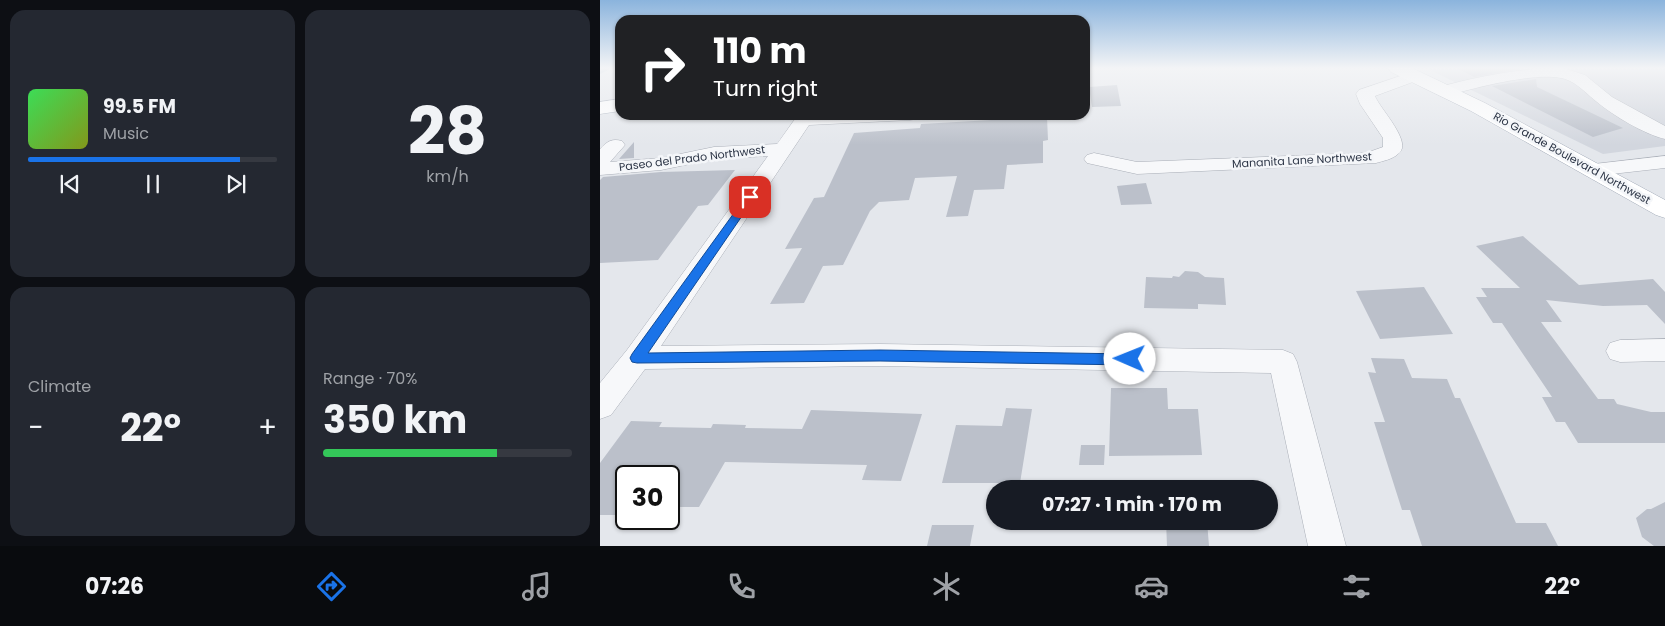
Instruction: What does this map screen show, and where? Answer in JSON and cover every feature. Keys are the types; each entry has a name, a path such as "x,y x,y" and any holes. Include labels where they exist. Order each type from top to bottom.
{"main road":[{"name":"Rio Grande Boulevard Northwest","path":"1451,93 1665,210"},
{"path":"600,108 615,106"}],"street":[{"name":"Mananita Lane Northwest","path":"1094,159 1137,168 1370,158 1392,150 1394,138 1369,104 1366,93"},
{"path":"1596,93 1609,104 1665,133"},
{"path":"600,406 609,382 637,358 804,120"},
{"path":"600,161 615,145"},
{"name":"Paseo del Prado Northwest","path":"600,169 661,164 714,153 784,149"},
{"path":"1594,170 1665,162"},
{"path":"1620,351 1665,350"},
{"path":"637,358 880,355 1284,362 1327,546"}],"shaded area":[{"path":"1478,93 1665,93 1665,146 1603,154"}],"building":[{"path":"1090,93 1119,93 1121,106 1092,107"},
{"path":"1507,93 1551,93 1623,128 1593,137"},
{"path":"993,120 1047,120 1048,140 1043,141 1043,163 1007,165 1004,189 974,190 968,216 946,217 957,176 915,178 909,200 879,202 870,211 843,265 823,266 804,303 770,304 802,248 785,249 814,198 824,197 854,133 920,128 921,124"},
{"path":"634,142 634,158 619,159"},
{"path":"735,170 708,205 698,206 658,260 600,263 600,180 603,177 661,172"},
{"path":"1146,183 1152,204 1121,205 1117,186"},
{"path":"1523,236 1579,285 1653,279 1665,292 1665,324 1647,305 1603,306 1546,300 1562,322 1541,322 1598,399 1614,399 1617,404 1651,412 1665,412 1665,443 1578,443 1565,422 1556,422 1542,397 1552,397 1502,323 1493,323 1476,297 1487,297 1481,288 1520,288 1476,246"},
{"path":"1185,271 1198,272 1205,277 1224,278 1226,305 1198,304 1198,309 1144,308 1146,277 1179,277"},
{"path":"1424,287 1453,334 1380,339 1356,291"},
{"path":"1371,358 1404,359 1412,378 1447,379 1455,398 1460,398 1516,523 1546,523 1558,546 1422,546 1410,510 1402,510 1374,422 1385,422 1368,372 1376,373"},
{"path":"1111,388 1167,388 1168,409 1198,409 1202,455 1109,456"},
{"path":"1006,408 1032,409 1020,480 986,480 986,483 942,483 956,425 1002,426"},
{"path":"811,410 922,414 901,481 862,480 867,465 725,462 699,507 680,507 680,465 615,465 615,515 600,515 600,463 631,421 662,422 659,427 711,428 713,424 746,425 745,428 802,429"},
{"path":"1081,445 1105,445 1104,465 1079,465"},
{"path":"1665,502 1665,546 1654,546 1642,537 1636,518 1647,509"},
{"path":"932,525 974,525 970,546 927,546"},
{"path":"1166,530 1208,530 1209,546 1167,546"}],"route":[{"path":"750,197 637,358 880,355 1130,359"}]}
